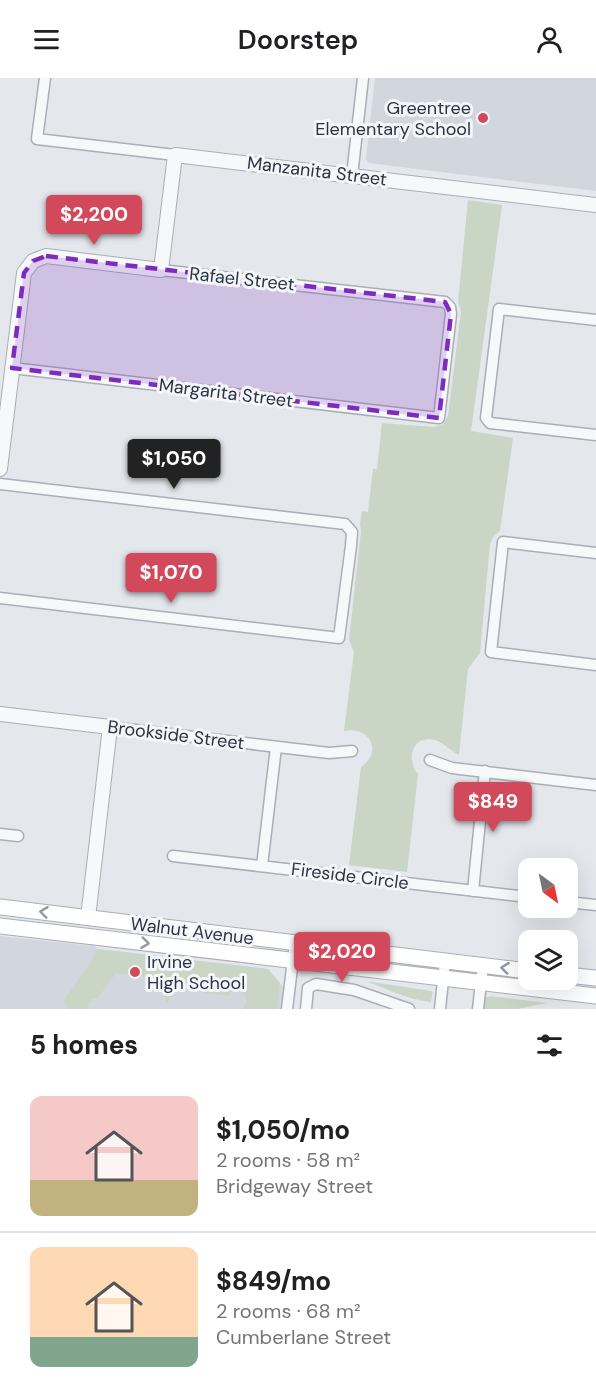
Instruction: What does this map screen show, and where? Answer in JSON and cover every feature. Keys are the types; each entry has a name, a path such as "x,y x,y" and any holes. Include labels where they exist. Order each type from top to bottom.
{"main road":[{"name":"Walnut Avenue","path":"0,908 518,970"},
{"name":"Walnut Avenue","path":"0,926 596,996"},
{"path":"578,976 596,978"}],"street":[{"name":"Manzanita Street","path":"45,78 37,139 596,205"},
{"path":"352,176 363,78"},
{"path":"160,270 175,154"},
{"name":"Rafael Street","path":"12,368 24,273 33,261 46,256 446,303 450,307 451,314 439,418"},
{"path":"596,320 499,309 486,418 490,423 596,435"},
{"path":"0,469 4,408 12,368"},
{"name":"Margarita Street","path":"12,368 439,418"},
{"path":"0,484 345,524 352,532 339,638 0,598"},
{"path":"596,553 503,542 491,652 596,665"},
{"name":"Brookside Street","path":"0,714 329,753 351,751"},
{"path":"88,918 110,727"},
{"path":"261,866 276,747"},
{"path":"430,760 452,768 596,785"},
{"path":"473,891 485,771"},
{"path":"0,834 18,836"},
{"name":"Fireside Circle","path":"173,856 518,896"},
{"path":"578,903 596,905"},
{"path":"287,1009 295,944"},
{"path":"440,1009 445,961"},
{"path":"478,1009 483,965"},
{"path":"306,1009 308,988 316,984 354,990 409,1009"}],"highlighted area":[{"path":"46,256 445,302 451,314 439,418 12,368 24,273 33,261"}],"shaded area":[{"name":"Greentree Elementary School","path":"375,78 596,78 596,191 369,163 366,159"},
{"name":"Irvine High School","path":"0,936 268,969 289,994 287,1009 0,1009"}],"green space":[{"path":"468,200 502,205 471,431 513,438 500,531 493,537 490,544 480,653 468,669 459,755 435,740 421,741 413,749 412,762 418,774 407,872 349,865 361,767 368,761 372,747 367,736 361,732 344,731 354,652 349,640 362,511 368,512 373,469 377,469 382,423 434,427 443,424 448,416 461,311 458,302"},
{"path":"98,949 268,969 280,983 277,1009 244,1009 247,1002 243,992 232,991 229,996 204,993 200,985 182,983 167,1003 157,978 116,973 97,999 93,999 88,1005 89,1009 69,1009 63,1001"},
{"path":"365,981 431,991 433,992 431,1002 405,996"},
{"path":"490,996 547,1003 518,1009 483,1009 485,998"}],"place":[{"name":"Greentree Elementary School","path":"483,118"},
{"name":"Irvine High School","path":"135,972"}]}
